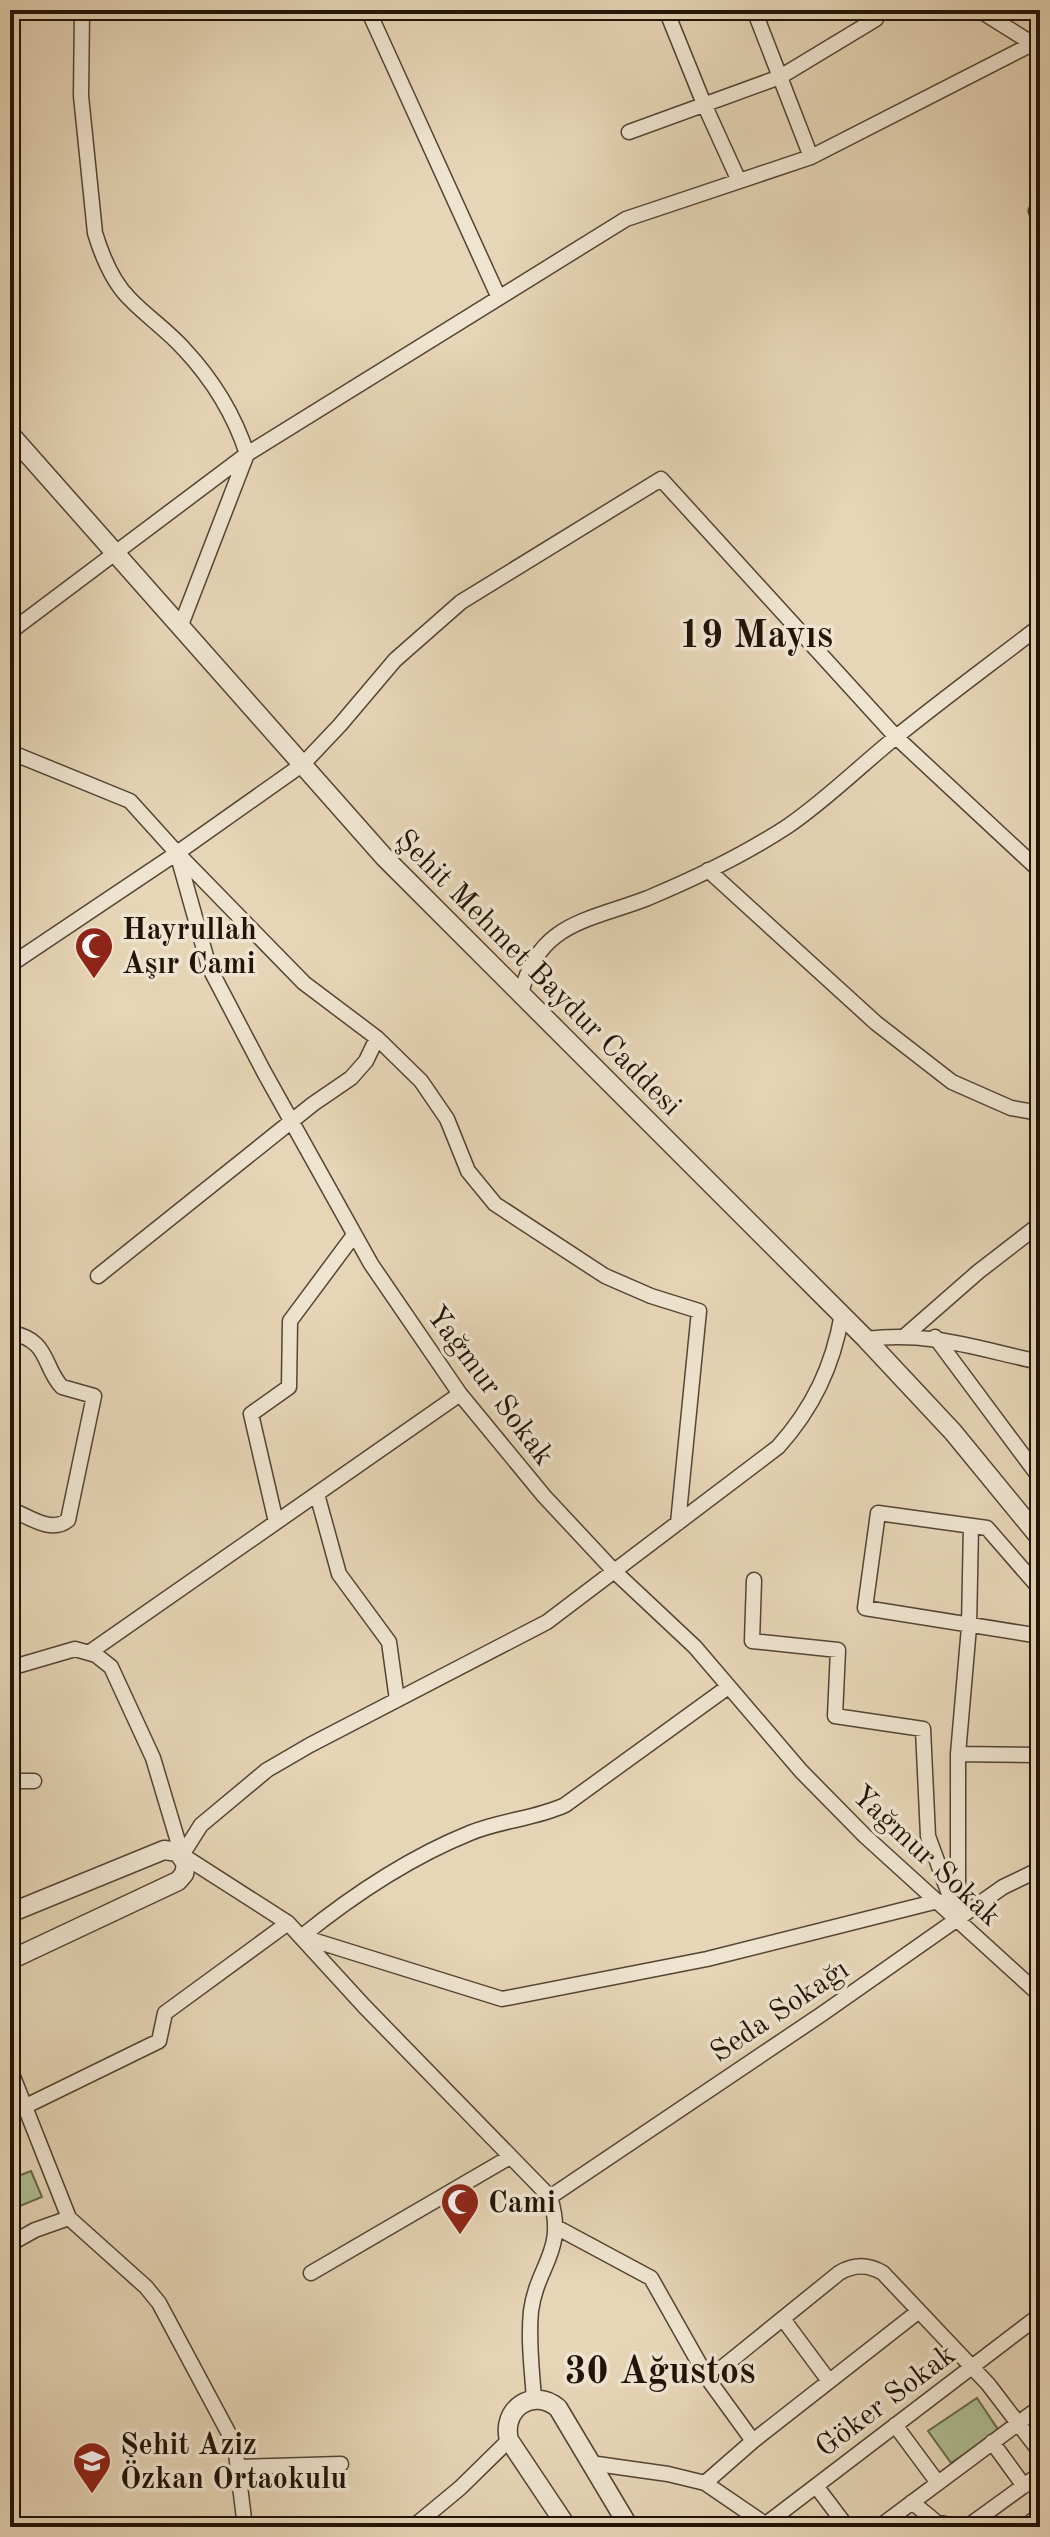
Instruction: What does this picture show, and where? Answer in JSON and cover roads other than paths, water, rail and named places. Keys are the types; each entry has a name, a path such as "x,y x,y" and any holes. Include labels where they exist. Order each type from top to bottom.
{"street":[{"path":"82,10 81,96 95,233 100,250 129,298 167,331 213,385 232,415 247,454 181,625"},
{"path":"368,10 499,298"},
{"path":"666,10 739,181"},
{"path":"754,10 811,157"},
{"path":"980,10 1038,45"},
{"path":"629,132 780,77 876,19"},
{"path":"10,632 247,454 626,219 811,157 1038,45"},
{"name":"Şehit Mehmet Baydur Caddesi","path":"10,434 385,858 842,1314 953,1432 1040,1538"},
{"path":"10,965 303,764 395,660 438,620 485,587 661,479 896,737 1040,871"},
{"path":"521,994 533,962 546,944 564,929 647,898 708,870 790,824 1040,626"},
{"name":"Yağmur Sokak","path":"10,752 130,801 177,853 209,967 354,1235 395,1302 460,1394 544,1496 614,1571 695,1647 770,1738 833,1804 1040,1995"},
{"path":"177,853 304,983 377,1038 431,1093 447,1119 468,1171 495,1204 605,1276 651,1296 699,1311 678,1523"},
{"path":"708,870 876,1023 952,1082 1011,1108 1040,1113"},
{"path":"98,1276 358,1071 377,1038"},
{"path":"906,1335 978,1272 1040,1224"},
{"path":"276,1522 251,1414 289,1387 290,1321 354,1235"},
{"path":"10,1913 173,1853 247,1785 288,1757 547,1622 778,1447 811,1405 827,1371 842,1314"},
{"path":"10,1333 20,1335 37,1347 62,1387 94,1396 68,1520 53,1526 10,1509"},
{"path":"866,1339 906,1335 935,1337 1040,1362"},
{"path":"935,1337 1040,1478"},
{"path":"90,1652 460,1394"},
{"path":"317,1494 339,1574 389,1642 397,1700"},
{"path":"1040,1589 987,1528 878,1513 865,1608 1040,1636"},
{"path":"958,1919 958,1754 969,1627 971,1526"},
{"path":"754,1580 752,1641 838,1650 835,1716 923,1729 928,1836 958,1919"},
{"path":"10,1668 75,1649 90,1652 104,1660 116,1675 153,1758 173,1853 186,1869 178,1881 10,1960"},
{"path":"301,1937 358,1893 420,1856 479,1829 565,1805 728,1687"},
{"path":"958,1754 1040,1755"},
{"path":"10,1781 34,1781"},
{"path":"173,1853 288,1923 364,2006 550,2197 556,2227 552,2255 537,2287 531,2313 534,2399"},
{"name":"Seda Sokağı","path":"550,2197 1003,1887 1040,1869"},
{"path":"301,1937 502,1999 707,1959 938,1901"},
{"path":"26,2106 159,2041 165,2013 288,1923"},
{"path":"10,2069 69,2218 146,2287 159,2303 235,2445 245,2527"},
{"path":"311,2273 510,2157"},
{"path":"10,2244 35,2230 69,2218"},
{"path":"556,2227 651,2278 708,2379 753,2441"},
{"path":"708,2379 839,2273 859,2266 872,2267 883,2273 972,2366 1040,2452"},
{"path":"705,2483 753,2441 919,2311"},
{"name":"Göker Sokak","path":"763,2526 1040,2315"},
{"path":"783,2319 829,2381"},
{"path":"567,2527 509,2440 507,2426 511,2413 521,2403 534,2399 547,2401 558,2408 629,2527"},
{"path":"886,2525 912,2502 1040,2407"},
{"path":"895,2425 938,2483"},
{"path":"413,2527 460,2488 509,2440"},
{"path":"992,2442 1024,2486"},
{"path":"590,2463 668,2474 705,2483 763,2526"},
{"path":"238,2467 341,2464"},
{"path":"967,2527 1040,2474"},
{"path":"816,2486 847,2527"},
{"path":"912,2502 936,2522 959,2527"},
{"path":"1024,2527 1040,2515"}],"place":[{"name":"Hayrullah Aşır Cami","path":"94,980"},
{"name":"Cami","path":"460,2236"},
{"name":"Şehit Aziz Özkan Ortaokulu","path":"92,2495"}],"district":[{"name":"19 Mayıs","path":"756,634"},
{"name":"30 Ağustos","path":"660,2370"}]}
